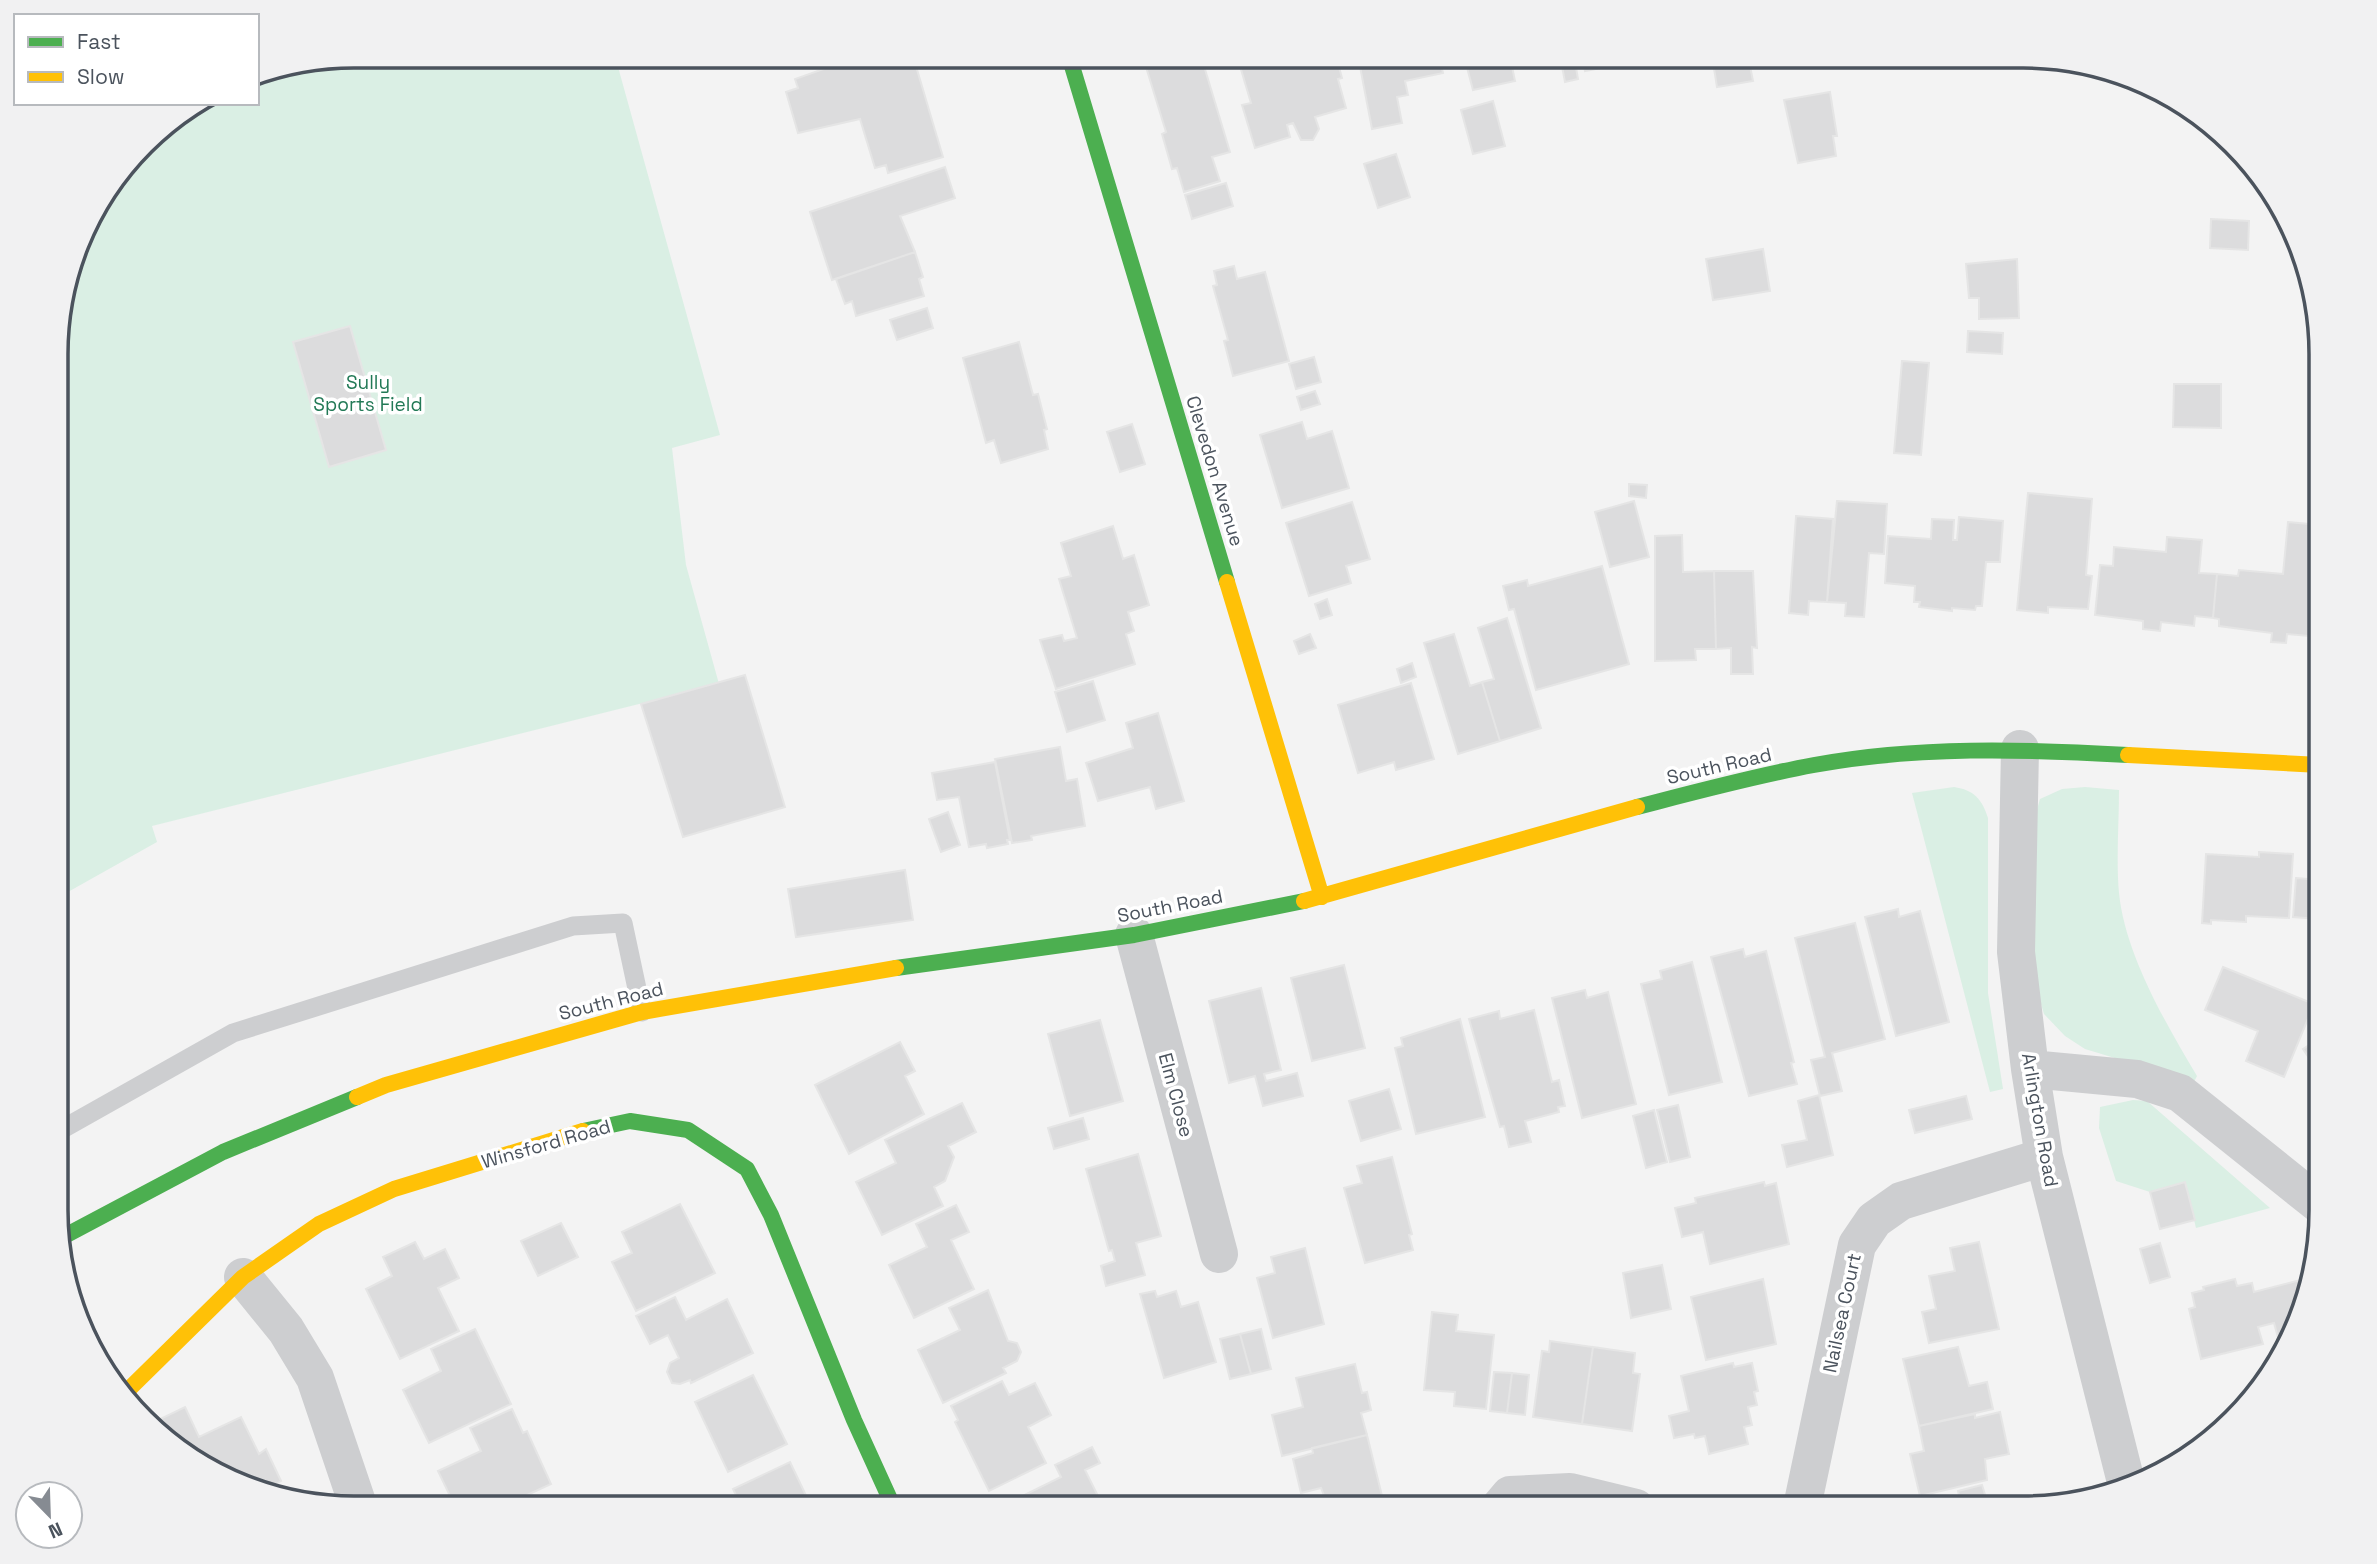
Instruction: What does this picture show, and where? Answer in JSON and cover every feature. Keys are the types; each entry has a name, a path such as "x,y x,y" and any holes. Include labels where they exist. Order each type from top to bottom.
{"main road":[{"name":"Clevedon Avenue","path":"1073,68 1322,897"},
{"name":"South Road","path":"69,1233 223,1152 386,1085 642,1012 825,978 1134,935 1322,897 1584,821 1815,765 1903,754 2020,750 2309,764"},
{"name":"Winsford Road","path":"130,1388 243,1277 319,1224 394,1189 571,1135 630,1121 688,1130 747,1169 771,1215 854,1420 889,1496"}],"street":[{"name":"Arlington Road","path":"2020,750 2016,952 2029,1069 2044,1157 2125,1477"},
{"name":"Elm Close","path":"1134,935 1219,1254"},
{"path":"2029,1069 2137,1079 2180,1093 2309,1196"},
{"name":"Nailsea Court","path":"1804,1496 1857,1245 1874,1220 1901,1201 2044,1157"},
{"path":"243,1277 286,1330 315,1378 355,1496"},
{"path":"1509,1496 1570,1492 1588,1496"}],"lane":[{"path":"68,1125 233,1033 573,926 623,923 642,1012"}],"green space":[{"name":"Sully Sports Field","path":"354,68 618,68 720,435 672,448 686,565 719,684 152,826 157,842 68,892 69,335 83,262 106,211 139,166 180,127 213,105 259,105 259,84 262,83 316,71"},
{"path":"1954,787 1967,790 1976,796 1988,818 1988,993 2003,1089 1990,1092 1912,793"},
{"path":"2085,787 2119,790 2119,893 2129,940 2149,988 2197,1076 2194,1082 2085,1049 2065,1036 2044,1014 2034,981 2034,820 2040,799 2062,789"},
{"path":"2133,1100 2147,1101 2270,1208 2196,1228 2185,1183 2150,1192 2116,1181 2099,1128 2100,1107"}],"building":[{"path":"826,68 917,68 943,157 888,173 886,165 875,168 860,119 798,133 786,92 798,88 795,79"},
{"path":"1146,68 1205,68 1230,152 1212,157 1220,181 1184,192 1177,168 1172,169 1162,134 1166,132"},
{"path":"1241,68 1339,68 1342,78 1338,79 1346,108 1315,117 1319,129 1313,140 1301,140 1293,123 1287,125 1290,137 1255,148 1242,105 1251,103"},
{"path":"1360,68 1442,68 1443,73 1405,81 1408,95 1397,97 1402,123 1372,129"},
{"path":"1467,68 1512,68 1515,81 1473,90"},
{"path":"1562,68 1576,68 1578,79 1565,82"},
{"path":"1714,68 1750,68 1753,81 1717,87"},
{"path":"1830,92 1837,136 1833,136 1836,156 1798,163 1784,100"},
{"path":"1493,101 1505,146 1473,154 1461,110"},
{"path":"1396,154 1410,197 1378,208 1364,164"},
{"path":"945,167 955,198 900,216 915,252 832,280 810,212"},
{"path":"1226,183 1233,206 1192,219 1185,195"},
{"path":"2211,219 2249,221 2248,250 2210,248"},
{"path":"1763,249 1770,291 1713,300 1706,259"},
{"path":"915,252 923,277 919,279 924,296 856,316 852,301 845,304 836,279"},
{"path":"2017,259 2019,318 1979,319 1979,298 1969,298 1966,264"},
{"path":"1234,266 1237,279 1265,272 1289,361 1233,376 1224,341 1228,340 1213,286 1217,285 1214,271"},
{"path":"927,308 933,328 897,340 890,320"},
{"path":"350,326 386,450 329,467 293,342"},
{"path":"1968,331 2003,333 2002,354 1967,352"},
{"path":"1019,342 1033,395 1038,394 1047,429 1044,430 1048,449 1001,463 994,440 986,443 963,358"},
{"path":"1314,357 1321,382 1296,389 1289,364"},
{"path":"1902,361 1929,363 1921,455 1894,453"},
{"path":"2174,384 2221,384 2221,428 2173,427"},
{"path":"1315,391 1320,404 1301,410 1297,397"},
{"path":"1302,422 1307,439 1332,431 1349,488 1282,508 1260,435"},
{"path":"1132,424 1145,464 1120,472 1107,432"},
{"path":"1629,484 1647,485 1646,498 1629,496"},
{"path":"2028,493 2092,499 2086,575 2092,576 2088,609 2048,607 2048,613 2017,610"},
{"path":"1634,501 1649,557 1610,567 1595,512"},
{"path":"1837,501 1887,504 1884,554 1869,553 1864,617 1845,616 1846,603 1827,602"},
{"path":"1352,502 1370,559 1346,566 1351,583 1309,596 1286,523"},
{"path":"1796,516 1833,519 1827,602 1809,601 1808,615 1789,613"},
{"path":"1959,517 2003,521 2000,562 1986,562 1982,606 1976,606 1975,610 1952,608 1952,611 1919,607 1920,602 1914,602 1915,586 1885,583 1888,536 1931,539 1932,519 1954,520 1953,540 1957,540"},
{"path":"2288,522 2309,524 2309,636 2287,634 2286,643 2271,642 2272,633 2219,626 2219,619 2213,618 2217,574 2238,576 2239,570 2283,574"},
{"path":"1113,526 1123,559 1134,555 1149,605 1128,612 1134,631 1126,634 1135,664 1056,689 1040,640 1062,635 1064,641 1077,638 1059,579 1071,576 1061,543"},
{"path":"1682,535 1683,572 1714,571 1716,649 1695,649 1696,660 1655,661 1655,536"},
{"path":"2167,537 2202,540 2199,573 2217,574 2213,618 2195,616 2194,626 2161,622 2160,631 2143,629 2143,621 2095,615 2100,565 2113,566 2114,547 2166,552"},
{"path":"1602,566 1629,664 1536,690 1514,609 1509,610 1503,586 1527,580 1528,586"},
{"path":"1714,571 1753,571 1757,648 1752,647 1753,674 1731,674 1731,648 1716,649"},
{"path":"1327,599 1332,615 1320,619 1315,604"},
{"path":"1507,618 1541,728 1500,741 1482,682 1494,679 1478,628"},
{"path":"1310,634 1316,648 1299,654 1294,641"},
{"path":"1454,634 1470,686 1482,682 1500,741 1458,754 1424,643"},
{"path":"1412,663 1416,677 1401,683 1397,669"},
{"path":"745,675 785,807 683,837 641,704"},
{"path":"1093,681 1105,720 1067,732 1055,692"},
{"path":"1411,683 1434,759 1396,770 1394,762 1358,773 1338,705"},
{"path":"1158,713 1184,801 1156,809 1150,787 1098,801 1086,763 1133,748 1126,723"},
{"path":"1060,747 1066,781 1077,779 1085,826 1031,836 1032,840 1012,843 995,759"},
{"path":"995,762 1010,840 1007,840 1008,844 987,848 986,844 969,847 959,797 937,800 932,773"},
{"path":"948,812 960,845 941,852 929,819"},
{"path":"2259,852 2293,854 2289,918 2246,916 2246,922 2211,920 2211,924 2202,923 2206,854 2259,857"},
{"path":"905,870 913,920 796,937 788,889"},
{"path":"2296,878 2309,879 2309,918 2293,917"},
{"path":"1898,909 1899,917 1920,911 1949,1022 1896,1036 1865,917"},
{"path":"1855,923 1885,1039 1832,1053 1842,1091 1820,1096 1811,1060 1825,1057 1795,938"},
{"path":"1743,949 1745,957 1766,951 1797,1084 1749,1096 1711,957"},
{"path":"1692,962 1722,1082 1669,1095 1641,984 1662,979 1660,971"},
{"path":"1344,965 1365,1048 1312,1061 1291,978"},
{"path":"2223,967 2309,1002 2309,1016 2284,1077 2246,1061 2258,1031 2205,1010"},
{"path":"1261,988 1281,1070 1264,1074 1266,1081 1297,1073 1303,1096 1263,1106 1255,1076 1229,1083 1209,1001"},
{"path":"1585,990 1587,998 1608,992 1636,1104 1582,1118 1552,998"},
{"path":"1534,1010 1552,1082 1559,1080 1565,1106 1558,1107 1559,1112 1525,1121 1531,1142 1509,1147 1504,1126 1500,1127 1469,1019 1499,1011 1500,1019"},
{"path":"1460,1019 1485,1117 1416,1134 1395,1048 1403,1046 1401,1038"},
{"path":"1100,1020 1123,1101 1070,1116 1048,1034"},
{"path":"900,1042 915,1071 905,1076 924,1114 849,1154 815,1085"},
{"path":"2309,1045 2309,1058 2303,1049"},
{"path":"1389,1089 1401,1129 1361,1141 1349,1101"},
{"path":"1819,1095 1833,1155 1787,1167 1782,1145 1807,1140 1798,1101"},
{"path":"1966,1096 1972,1119 1915,1133 1909,1110"},
{"path":"962,1103 976,1132 948,1146 954,1157 945,1181 934,1187 943,1206 882,1235 856,1182 896,1163 885,1140"},
{"path":"1678,1105 1690,1157 1670,1162 1657,1110"},
{"path":"1654,1110 1667,1162 1646,1168 1633,1116"},
{"path":"1083,1118 1089,1139 1054,1149 1048,1128"},
{"path":"1138,1154 1161,1236 1136,1243 1145,1275 1106,1286 1101,1266 1115,1261 1112,1250 1109,1251 1086,1169"},
{"path":"1392,1157 1412,1234 1409,1235 1413,1250 1365,1263 1344,1188 1362,1183 1357,1166"},
{"path":"1764,1182 1765,1186 1776,1183 1789,1244 1710,1264 1703,1232 1682,1237 1675,1208 1696,1203 1695,1198"},
{"path":"2185,1182 2195,1220 2160,1229 2150,1192"},
{"path":"680,1204 715,1273 636,1311 612,1262 632,1253 622,1232"},
{"path":"956,1205 969,1232 951,1240 974,1289 914,1318 889,1265 927,1247 916,1224"},
{"path":"561,1223 578,1257 538,1276 521,1241"},
{"path":"415,1242 424,1259 445,1249 459,1278 438,1288 459,1331 400,1359 366,1289 392,1276 383,1257"},
{"path":"1979,1242 1999,1329 1929,1343 1922,1312 1936,1309 1929,1276 1955,1271 1950,1248"},
{"path":"2160,1243 2170,1277 2150,1283 2140,1249"},
{"path":"1305,1248 1324,1324 1273,1338 1257,1278 1275,1273 1271,1257"},
{"path":"1662,1265 1671,1309 1631,1318 1623,1273"},
{"path":"1763,1279 1776,1344 1706,1360 1691,1297"},
{"path":"2235,1279 2237,1286 2252,1283 2254,1292 2300,1280 2278,1338 2274,1323 2258,1327 2263,1344 2201,1359 2189,1309 2195,1307 2192,1293 2204,1290 2203,1287"},
{"path":"988,1290 1008,1341 1017,1343 1021,1352 1017,1361 1003,1368 1006,1373 943,1403 918,1350 960,1330 949,1308"},
{"path":"1155,1291 1157,1297 1176,1291 1181,1307 1198,1302 1216,1362 1164,1378 1140,1294"},
{"path":"675,1297 686,1320 727,1299 753,1353 691,1383 690,1380 680,1384 672,1383 667,1372 670,1363 679,1358 668,1335 650,1344 636,1316"},
{"path":"1432,1312 1458,1315 1456,1331 1494,1335 1486,1409 1454,1406 1455,1392 1424,1390"},
{"path":"475,1329 511,1404 429,1443 403,1390 441,1371 431,1349"},
{"path":"1261,1329 1271,1369 1251,1374 1240,1334"},
{"path":"1240,1334 1251,1374 1230,1379 1220,1339"},
{"path":"1550,1341 1593,1347 1582,1424 1533,1417 1542,1351 1549,1352"},
{"path":"1593,1347 1635,1353 1633,1373 1640,1374 1632,1431 1582,1424"},
{"path":"1958,1347 1969,1386 1987,1382 1993,1409 1919,1426 1903,1359"},
{"path":"1733,1363 1734,1367 1752,1363 1758,1391 1754,1392 1757,1405 1748,1407 1752,1425 1744,1427 1748,1444 1709,1454 1705,1436 1695,1438 1694,1434 1674,1438 1669,1416 1689,1411 1681,1376"},
{"path":"1355,1364 1362,1393 1367,1392 1371,1410 1361,1413 1367,1435 1282,1456 1272,1415 1303,1407 1296,1378"},
{"path":"1494,1372 1512,1373 1507,1413 1490,1411"},
{"path":"1512,1373 1529,1375 1525,1415 1507,1413"},
{"path":"753,1375 787,1444 728,1472 695,1402"},
{"path":"1002,1381 1009,1395 1035,1383 1051,1415 1028,1427 1046,1463 989,1491 955,1422 958,1420 951,1406"},
{"path":"185,1407 199,1437 241,1417 259,1454 266,1449 281,1481 275,1485 262,1481 211,1458 160,1419"},
{"path":"512,1409 523,1433 527,1431 551,1484 525,1496 450,1496 438,1471 481,1451 470,1428"},
{"path":"2000,1412 2009,1454 1985,1459 1987,1480 1920,1496 1910,1454 1924,1451 1919,1426 1975,1414 1975,1418"},
{"path":"1367,1435 1382,1496 1324,1496 1321,1488 1301,1493 1293,1459 1313,1453 1312,1448"},
{"path":"1092,1447 1100,1463 1085,1470 1098,1496 1022,1496 1061,1477 1055,1465"},
{"path":"790,1462 806,1496 736,1496 733,1489"},
{"path":"1982,1485 1986,1496 1959,1496 1958,1491"}],"traffic: fast":[{"path":"1073,68 1227,582"},
{"path":"1637,807 1792,769 1853,759 1971,751 2128,755"},
{"path":"896,968 1134,935 1304,901"},
{"path":"69,1233 223,1152 357,1097"},
{"path":"583,1131 630,1121 688,1130 747,1169 771,1215 854,1420 889,1496"}],"traffic: slow":[{"path":"1227,582 1322,897"},
{"path":"2128,755 2309,764"},
{"path":"1304,901 1637,807"},
{"path":"357,1097 386,1085 642,1012 896,968"},
{"path":"130,1388 243,1277 319,1224 394,1189 583,1131"}]}
